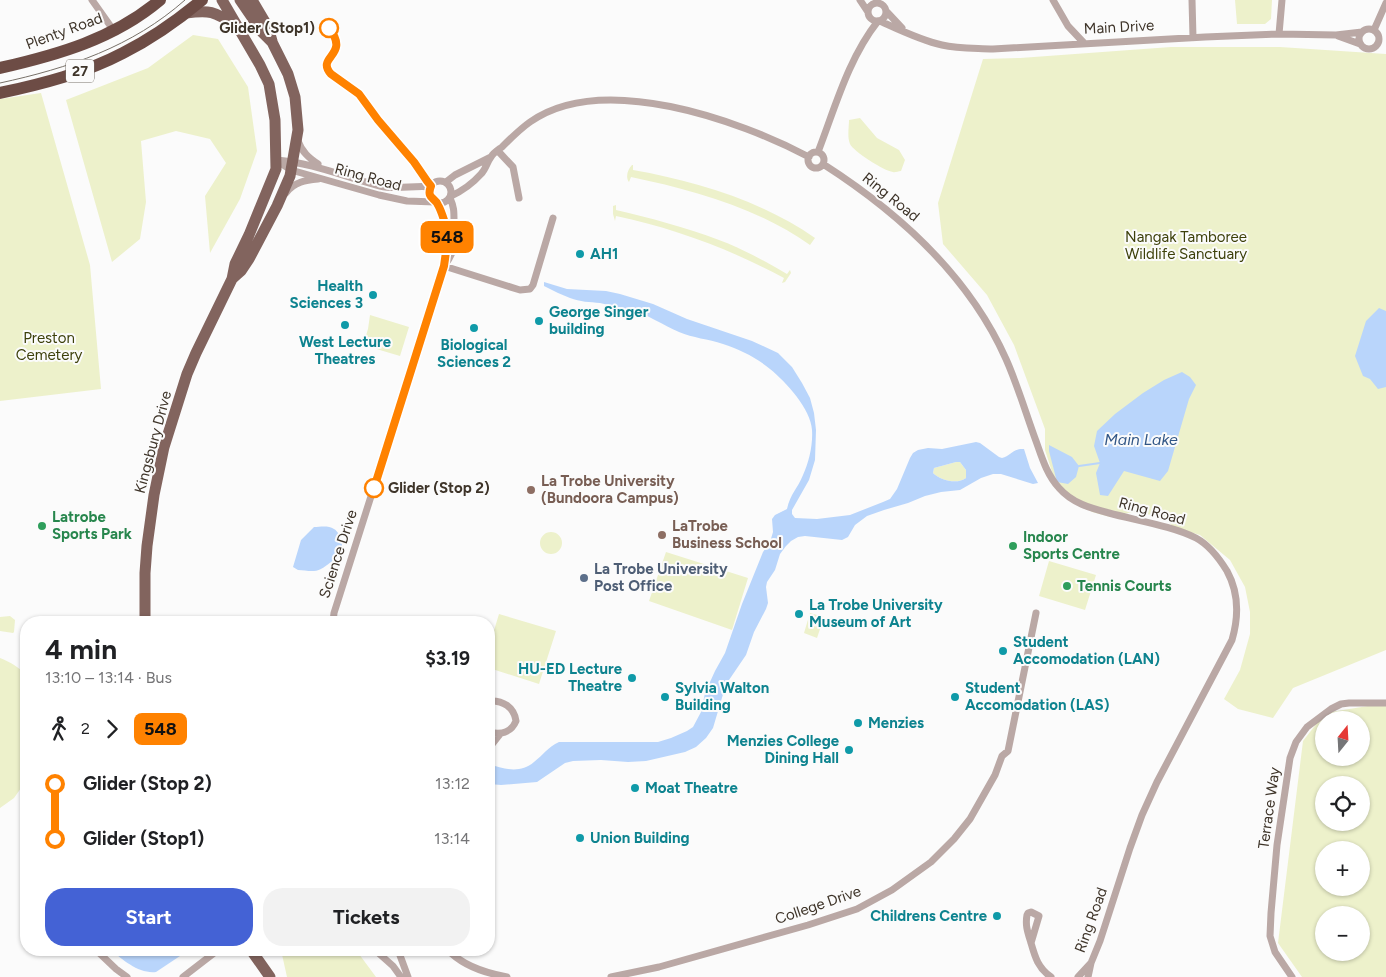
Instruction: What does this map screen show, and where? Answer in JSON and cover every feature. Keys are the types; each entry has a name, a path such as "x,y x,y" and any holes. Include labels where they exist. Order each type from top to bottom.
{"highway":[{"name":"Plenty Road","path":"0,68 54,55 89,43 114,31 160,0"},
{"name":"27","path":"0,93 55,80 123,53 155,34 202,0"}],"main road":[{"name":"Kingsbury Drive","path":"145,616 147,546 153,502 164,447 190,367 232,280 235,264 276,169 275,120 269,84 222,0"},
{"name":"Kingsbury Drive","path":"232,280 249,258 278,206 290,176 297,139 295,96 288,74 272,42 262,32 240,0"},
{"path":"252,0 268,27 272,42"},
{"path":"186,13 215,13 240,30"},
{"path":"255,956 267,972"}],"street":[{"path":"92,0 114,31"},
{"path":"860,0 871,19 879,21"},
{"path":"1053,0 1068,26 1084,43"},
{"path":"1192,0 1193,37"},
{"path":"1279,34 1282,0"},
{"path":"818,152 844,82 866,37 879,21 885,18 887,12 883,4 871,2 868,8 866,37"},
{"path":"1386,3 1377,32 1380,41 1377,46 1368,50 1362,47 1359,38 1362,32 1368,28 1377,32 1386,40"},
{"name":"Main Drive","path":"887,12 906,32"},
{"name":"Main Drive","path":"879,21 925,40 943,45 975,48 1193,37 1279,34 1336,35 1362,32"},
{"name":"Main Drive","path":"1336,35 1360,44"},
{"path":"1377,46 1386,46"},
{"path":"491,157 482,173 443,203 437,202 430,195 431,187 437,182 446,182 455,175 491,157 519,130 535,118 550,110 575,103 601,100 674,107 697,112 756,132 809,157"},
{"name":"Ring Road","path":"297,139 300,148 305,154 324,168"},
{"path":"498,151 513,166 519,198"},
{"path":"813,152 818,152 823,156 823,164 817,168 813,167 809,164 809,157 813,152"},
{"name":"Ring Road","path":"276,160 324,179 354,188 407,201 437,202"},
{"name":"Ring Road","path":"823,164 855,184 909,229 946,266 969,295 1006,360 1046,470 1059,488 1072,500 1089,508 1168,528 1197,539 1211,550 1222,563 1233,584 1236,596 1237,619 1232,640 1156,782 1130,848 1100,941 1091,962 1078,977"},
{"name":"Ring Road","path":"292,166 324,168 380,186 431,187"},
{"name":"Ring Road","path":"278,206 290,188 305,180 324,179"},
{"path":"446,182 451,190 450,197"},
{"name":"Science Drive","path":"444,266 452,254 456,239 454,208 450,197"},
{"name":"Science Drive","path":"334,616 444,266 448,238 446,225 437,202"},
{"path":"444,266 520,290 530,289 533,285 553,218"},
{"path":"448,238 456,239"},
{"name":"College Drive","path":"610,977 659,967 808,925 857,909 903,883 931,862 970,820 995,775 1002,756 1008,751 1036,613"},
{"path":"495,701 503,703 513,711 516,721 514,727 500,734 495,740"},
{"name":"Terrace Way","path":"1292,977 1275,952 1270,936 1277,845 1290,758 1296,742 1307,727 1331,709 1341,704 1386,703"},
{"path":"495,733 500,734"},
{"path":"1031,943 1037,962 1042,970 1052,977"},
{"path":"102,956 127,977"},
{"path":"183,977 210,956"},
{"path":"382,956 402,977"},
{"path":"400,956 408,977"},
{"path":"456,956 480,970 507,977"},
{"path":"1088,977 1091,962"}],"green space":[{"path":"1235,0 1272,0 1271,19 1265,24 1237,24"},
{"path":"193,35 218,39 248,87 257,151 240,199 210,253 205,196 226,163 210,139 176,131 141,141 146,202 140,239 112,262 66,100 148,68"},
{"name":"Nangak Tamboree Wildlife Sanctuary","path":"1171,47 1280,47 1386,54 1386,650 1293,688 1273,718 1238,709 1224,699 1240,670 1250,634 1250,612 1245,587 1230,560 1200,535 1173,527 1165,517 1133,512 1110,517 1092,512 1067,495 1053,475 1045,450 1045,429 1014,345 987,295 943,244 938,203 983,59"},
{"name":"Preston Cemetery","path":"41,93 90,265 101,389 0,401 0,99"},
{"path":"860,118 877,138 899,150 905,160 901,171 889,171 876,165 852,147 849,138 849,120"},
{"path":"632,165 633,170 681,180 751,203 795,225 815,238 810,245 769,221 701,194 631,177 629,182 627,173"},
{"path":"616,205 616,210 668,223 719,240 737,247 787,274 790,270 791,273 785,282 782,283 784,278 744,258 702,241 638,221 616,216 615,221 613,206"},
{"path":"370,315 409,327 400,356 363,345"},
{"path":"960,462 966,470 966,478 958,481 949,481 933,473 934,468"},
{"path":"551,532 559,535 562,543 559,551 551,554 543,551 540,543 543,535"},
{"path":"666,552 748,578 732,630 649,601"},
{"name":"Tennis Courts","path":"1049,561 1096,575 1085,610 1039,596"},
{"path":"810,613 824,617 817,638 804,633"},
{"path":"499,614 556,631 539,684 495,670 495,627"},
{"path":"10,616 15,620 14,632 0,631 0,617"},
{"path":"0,658 20,670 20,790 14,798 0,808"},
{"path":"1386,703 1386,977 1302,977 1278,943 1303,741 1315,726 1315,766 1370,766 1370,711 1337,711"},
{"path":"282,956 360,956 376,977 287,977"}],"water":[{"path":"544,282 567,289 606,291 653,304 687,319 752,341 778,353 792,367 810,398 816,430 815,460 809,480 792,510 795,518 817,519 850,515 890,499 897,489 913,453 928,448 942,449 976,442 1002,458 1017,450 1024,449 1030,468 1038,483 1033,484 1001,474 993,474 981,478 960,490 925,496 867,516 855,525 848,537 842,540 798,537 791,541 780,554 775,570 767,582 768,603 766,609 754,632 746,655 724,691 713,728 696,747 685,752 646,761 573,761 565,763 537,782 495,784 495,766 506,769 518,769 529,766 559,742 658,742 693,727 701,712 705,693 725,653 763,552 770,542 773,532 772,519 775,515 787,509 805,470 812,442 811,422 797,396 770,369 754,358 729,346 679,332 636,312 600,303 585,302 544,286","holes":["956,462 960,462 966,470 966,478 958,481 949,481 933,473 934,468"]},
{"path":"1379,308 1386,311 1386,387 1378,389 1370,379 1363,376 1355,356 1366,321"},
{"name":"Main Lake","path":"1182,372 1190,377 1196,385 1189,399 1168,471 1160,481 1124,471 1108,496 1100,495 1096,473 1100,463 1094,446 1097,431 1115,414 1143,393"},
{"path":"1049,445 1072,457 1079,466 1076,477 1068,484 1057,482"},
{"path":"314,527 329,527 338,533 342,548 340,554 321,569 312,571 298,570 293,567 301,540"},
{"path":"118,956 180,956 156,972 137,969"}],"waterway":[{"path":"1079,466 1100,463"}],"tram line":[{"path":"0,83 75,63 98,54 143,31 185,0"}],"bus line":[{"name":"548","path":"329,28 337,41 337,46 327,62 328,71 359,94 378,120 414,162 431,186 430,195 438,203 446,225 448,238 444,266 374,488"}],"place":[{"name":"Glider (Stop1)","path":"329,28"},
{"name":"AH1","path":"580,254"},
{"name":"Health Sciences 3","path":"373,295"},
{"name":"George Singer building","path":"539,321"},
{"name":"West Lecture Theatres","path":"345,325"},
{"name":"Biological Sciences 2","path":"474,328"},
{"name":"Glider (Stop 2)","path":"374,488"},
{"name":"La Trobe University (Bundoora Campus)","path":"531,490"},
{"name":"Latrobe Sports Park","path":"42,526"},
{"name":"LaTrobe Business School","path":"662,535"},
{"name":"Indoor Sports Centre","path":"1013,546"},
{"name":"La Trobe University Post Office","path":"584,578"},
{"name":"Tennis Courts","path":"1067,586"},
{"name":"La Trobe University Museum of Art","path":"799,614"},
{"name":"Student Accomodation (LAN)","path":"1003,651"},
{"name":"HU-ED Lecture Theatre","path":"632,678"},
{"name":"Sylvia Walton Building","path":"665,697"},
{"name":"Student Accomodation (LAS)","path":"955,697"},
{"name":"Menzies","path":"858,723"},
{"name":"Menzies College Dining Hall","path":"849,750"},
{"name":"Moat Theatre","path":"635,788"},
{"name":"Union Building","path":"580,838"},
{"name":"Childrens Centre","path":"997,916"}]}
